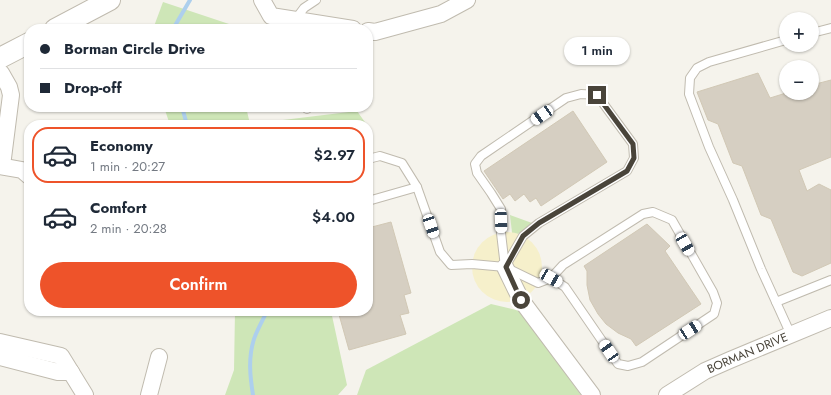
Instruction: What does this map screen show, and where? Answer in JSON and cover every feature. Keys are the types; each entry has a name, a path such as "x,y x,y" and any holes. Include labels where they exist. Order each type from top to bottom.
{"street":[{"path":"64,24 110,0"},
{"path":"262,0 271,16 292,24"},
{"path":"373,32 442,14 467,0"},
{"path":"24,46 1,62 11,95 3,158 0,165 24,170"},
{"path":"506,267 521,300 592,395"},
{"name":"BORMAN DRIVE","path":"667,395 705,371 831,318"},
{"path":"0,342 61,356 85,395"},
{"path":"0,357 58,372 71,372"},
{"path":"149,395 159,357"}],"lane":[{"path":"296,24 304,8 316,0"},
{"path":"819,31 831,28"},
{"path":"779,42 710,62 697,68 690,78 689,94 761,269 791,334"},
{"path":"581,94 597,95 633,144 634,158 627,171 539,223 523,236 506,267 501,209 477,173 475,164 481,156 566,98 581,94"},
{"path":"373,158 380,156 402,163 417,187 440,252 451,265 472,264 506,267 538,283 551,278 563,265 643,214 653,212 672,220 713,292 717,303 714,314 642,362 628,366 618,364 565,287 551,278"},
{"path":"373,200 417,187"},
{"path":"776,302 831,280"}],"green space":[{"path":"163,2 229,24 155,24"},
{"path":"166,112 247,112 249,120 168,120"},
{"path":"349,112 358,112 363,120 283,120"},
{"path":"510,215 532,223 518,234 512,233"},
{"path":"491,304 520,311 581,395 357,395 366,370"},
{"path":"235,316 332,316 347,385 338,395 225,395 234,370"}],"sand":[{"path":"507,232 520,235 532,242 539,254 542,267 539,280 532,292 520,299 507,302 494,299 482,292 475,280 472,267 475,254 482,242 494,235"}],"building":[{"path":"758,73 770,98 779,95 779,100 819,100 819,83 831,80 831,157 799,170 807,191 819,184 831,190 831,263 802,276 793,272 771,219 761,215 742,166 733,163 718,124 708,120 697,92"},
{"path":"573,111 607,162 541,206 536,198 530,202 524,194 515,201 510,194 503,199 484,171"},
{"path":"391,222 411,293 404,295 409,313 400,315 406,334 349,350 339,316 373,316 373,227"},
{"path":"647,224 670,246 665,251 701,304 636,346 631,339 618,333 606,324 598,314 590,300 587,285 587,271 584,266"}],"waterway":[{"path":"176,24 190,0"},
{"path":"183,112 186,120"},
{"path":"253,395 250,374 252,346 265,316"}],"route":[{"path":"521,300 506,267 523,236 539,223 627,171 634,158 633,144 597,95"}]}
